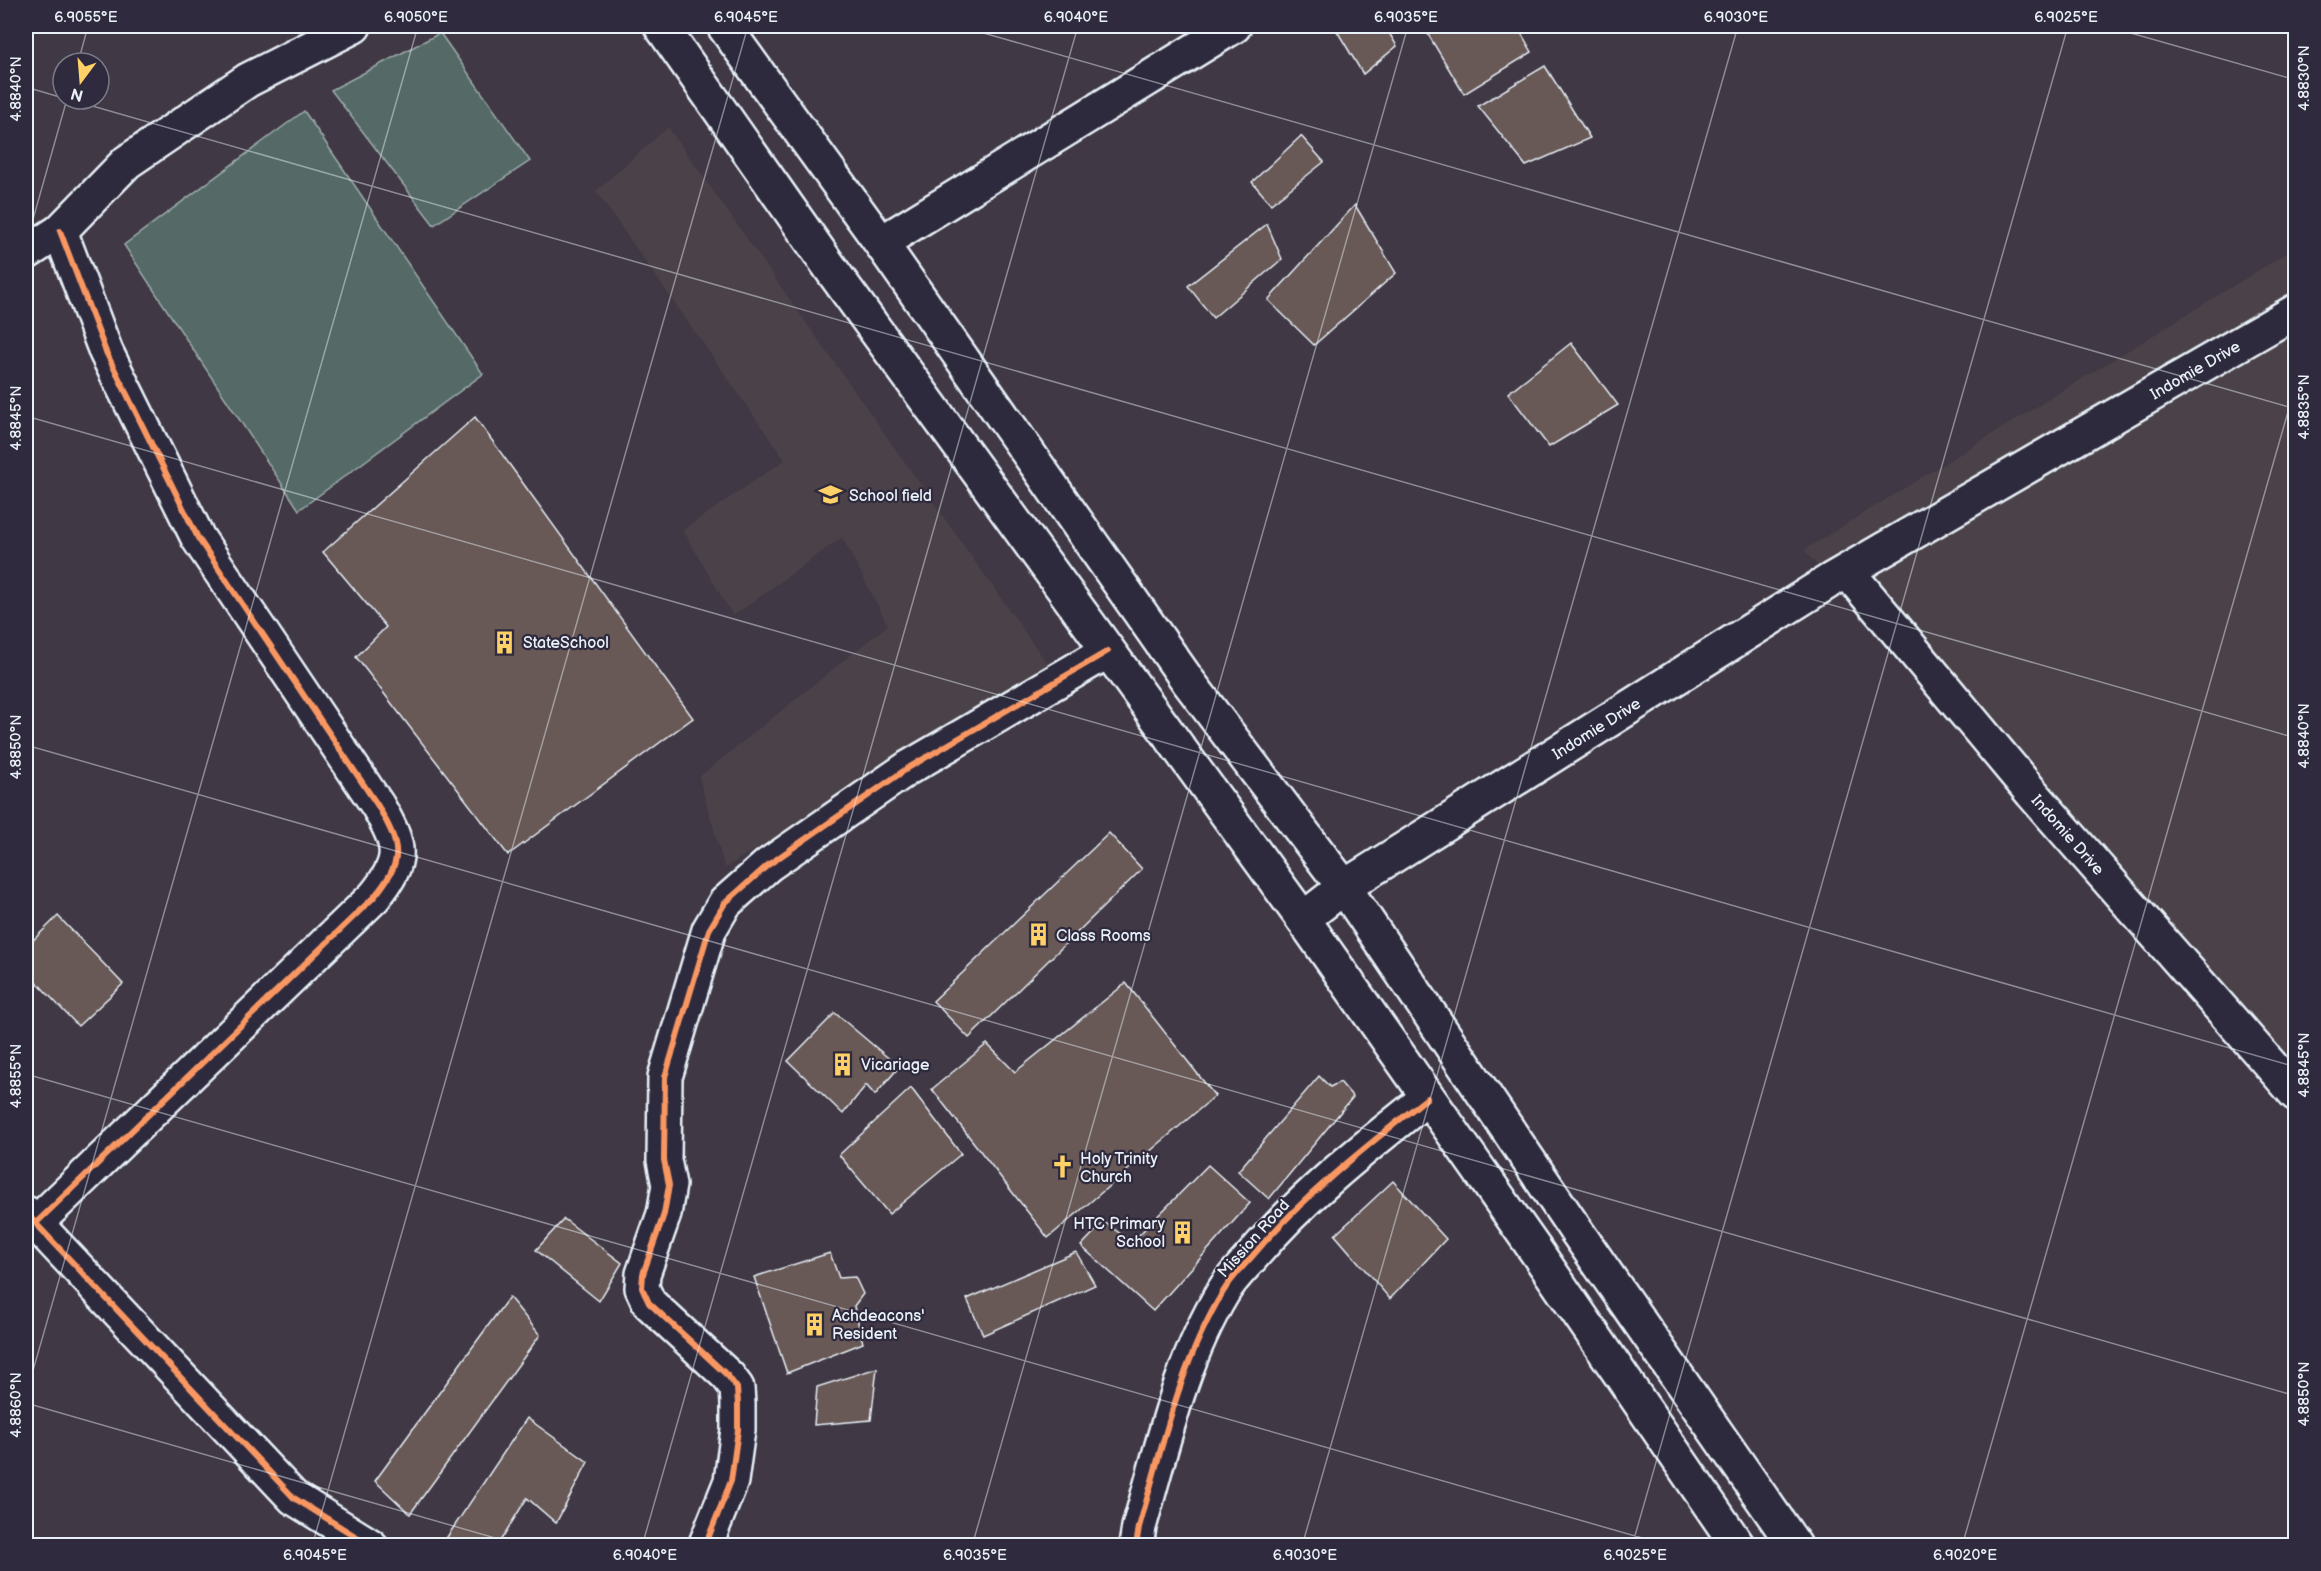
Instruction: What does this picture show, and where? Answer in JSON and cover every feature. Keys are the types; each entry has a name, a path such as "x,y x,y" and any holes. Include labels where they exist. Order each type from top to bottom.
{"street":[{"path":"26,253 60,231 127,162 248,80 354,26"},
{"path":"661,26 834,273 1303,919 1536,1251 1738,1545"},
{"path":"724,26 881,243 1188,681 1344,887 1575,1229 1795,1545"},
{"path":"881,243 1234,26"},
{"path":"60,231 106,352 198,538 378,806 393,833 396,862 392,876 374,897 31,1218 294,1498 371,1545"},
{"name":"Indomie Drive","path":"1303,919 1344,887 1846,571 2295,311"},
{"name":"Indomie Drive","path":"1846,571 2032,793 2295,1094"},
{"path":"705,1545 731,1481 738,1430 737,1388 728,1376 649,1303 642,1288 648,1255 664,1214 669,1185 664,1160 665,1077 709,930 725,903 777,859 908,768 1108,651"},
{"name":"Mission Road","path":"1136,1545 1172,1411 1201,1332 1224,1289 1278,1226 1349,1161 1427,1098"}],"shaded area":[{"name":"School field","path":"668,127 1048,665 725,868 699,777 888,625 842,537 733,616 683,530 785,460 596,191"},
{"path":"2295,248 2295,1111 1804,550"}],"green space":[{"path":"440,33 530,161 434,225 331,90"},
{"path":"304,111 483,374 299,510 124,245"}],"building":[{"path":"1334,26 1385,26 1397,46 1363,74"},
{"path":"1423,26 1517,26 1532,52 1464,94"},
{"path":"1545,66 1590,138 1526,166 1478,106"},
{"path":"1301,136 1324,162 1271,204 1252,182"},
{"path":"1355,205 1396,273 1314,345 1268,300"},
{"path":"1267,224 1282,259 1213,318 1188,286"},
{"path":"1571,343 1618,405 1549,447 1508,393"},
{"name":"StateSchool","path":"475,417 693,718 508,855 356,657 386,627 323,552"},
{"name":"Class Rooms","path":"1109,833 1142,869 969,1038 933,1001"},
{"path":"58,916 123,984 78,1026 26,971 26,947"},
{"name":"Holy Trinity Church","path":"1126,983 1215,1096 1048,1238 932,1089 987,1044 1015,1072"},
{"name":"Vicariage","path":"835,1013 899,1067 875,1095 866,1085 843,1114 788,1061"},
{"path":"1319,1076 1330,1087 1340,1082 1353,1097 1269,1199 1238,1171"},
{"path":"911,1088 961,1154 889,1214 839,1155"},
{"name":"HTC Primary School","path":"1208,1165 1250,1203 1153,1311 1081,1246 1104,1222 1132,1242"},
{"path":"1393,1181 1446,1239 1390,1299 1335,1235"},
{"path":"564,1219 622,1263 599,1301 536,1250"},
{"path":"1076,1252 1095,1285 983,1335 967,1299"},
{"name":"Achdeacons' Resident","path":"830,1253 839,1278 855,1277 863,1294 854,1306 863,1343 787,1373 754,1277"},
{"path":"509,1297 540,1335 410,1514 375,1481"},
{"path":"877,1368 871,1420 814,1425 817,1387"},
{"path":"527,1418 588,1462 556,1523 527,1498 497,1546 441,1546"}],"cycle path":[{"path":"36,1223 374,897 391,873 396,853 391,832 378,806 198,538 106,352 60,231"},
{"path":"705,1546 731,1481 738,1430 737,1388 728,1376 649,1303 642,1288 643,1274 664,1214 669,1185 664,1160 665,1077 709,930 725,903 768,865 908,768 1108,651"},
{"path":"1136,1546 1156,1467 1184,1377 1208,1319 1226,1287 1274,1231 1316,1191 1427,1098"},
{"path":"26,1213 294,1498 371,1546"}],"place":[{"name":"School field","path":"831,495"},
{"name":"StateSchool","path":"505,642"},
{"name":"Class Rooms","path":"1038,935"},
{"name":"Vicariage","path":"843,1064"},
{"name":"Holy Trinity Church","path":"1062,1167"},
{"name":"HTC Primary School","path":"1183,1232"},
{"name":"Achdeacons' Resident","path":"814,1324"}]}
